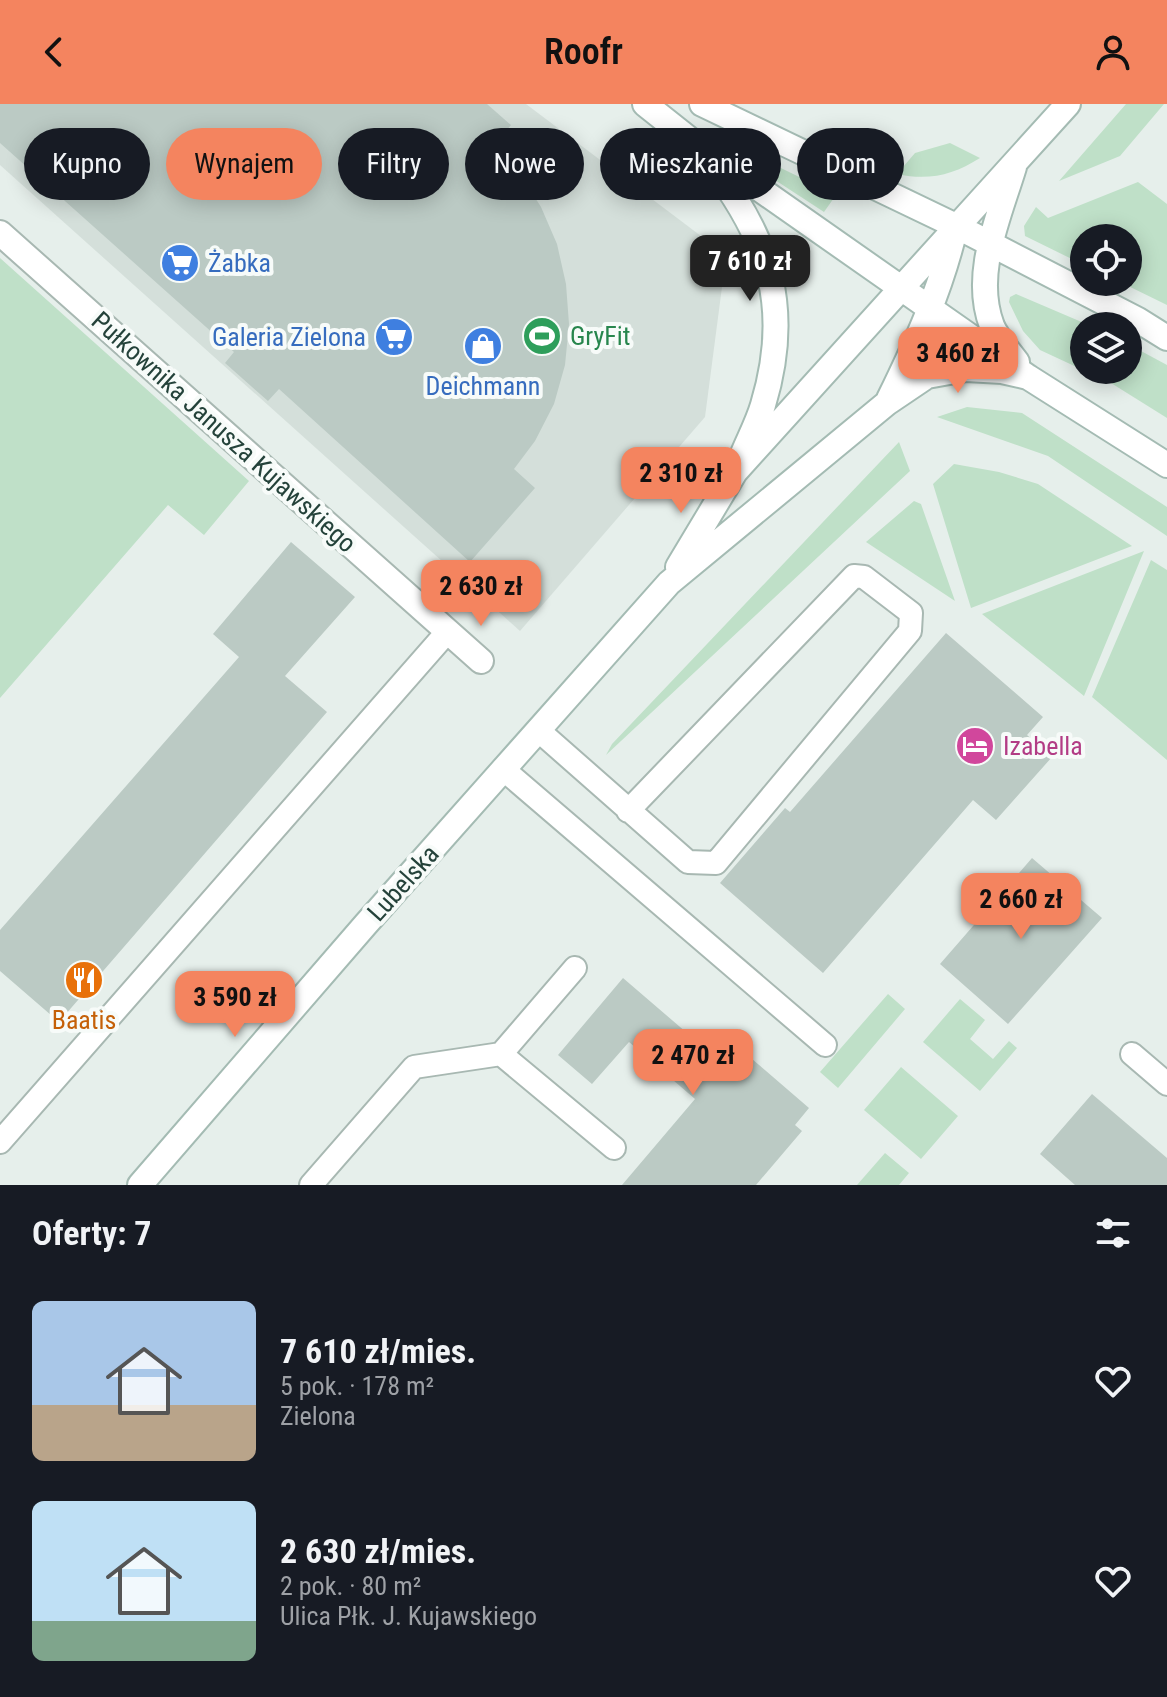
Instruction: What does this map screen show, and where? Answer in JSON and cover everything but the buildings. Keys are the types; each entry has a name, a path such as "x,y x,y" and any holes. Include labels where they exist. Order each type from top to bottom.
{"main road":[{"path":"645,104 675,128"},
{"path":"702,104 956,226 1167,338"},
{"name":"Lubelska","path":"669,583 735,472 1068,104"},
{"path":"1015,163 990,245 983,289 992,327 1028,377"},
{"path":"735,472 763,406 774,356 774,298 765,254 736,200"},
{"path":"775,200 1028,377 1167,465"},
{"path":"887,403 931,308 956,226"},
{"name":"Pułkownika Janusza Kujawskiego","path":"0,233 481,661"},
{"name":"Lubelska","path":"140,1185 669,583 887,403 927,376 966,369 1002,371 1028,377"}],"lane":[{"path":"538,730 628,811 688,862 716,863 910,631 911,613 864,577 854,576 628,811"},
{"path":"0,1142 448,631"},
{"path":"503,769 825,1045"},
{"path":"311,1185 414,1067 501,1054 575,968"},
{"path":"501,1054 614,1148"},
{"path":"1132,1054 1167,1084"}],"shaded area":[{"name":"Galeria Zielona","path":"0,104 526,104 558,128 465,128 465,200 584,200 584,148 600,160 600,200 653,200 701,236 722,287 705,417 520,631 39,200 150,200 150,128 24,128 24,187 0,165"}],"green space":[{"path":"1126,104 1164,104 1120,156 1059,181"},
{"path":"950,143 980,158 940,175 904,175 904,166 915,153"},
{"path":"781,168 797,176 797,194 781,184"},
{"path":"1138,182 1167,204 1167,305 1142,293 1142,224 1070,224 1070,258 1025,236 1024,226 1036,207 1048,218"},
{"path":"806,200 832,200 824,212"},
{"path":"0,258 249,481 204,535 168,505 0,698"},
{"path":"1016,294 1070,317 1070,364 1040,350 1023,331 1009,302 1010,297"},
{"path":"1142,352 1167,365 1167,418 1113,384 1142,384"},
{"path":"967,407 1022,413 1167,507 1167,536 1048,456 937,417"},
{"path":"899,442 910,471 606,755 612,744"},
{"path":"954,464 999,472 1038,484 1132,546 971,608 933,484"},
{"path":"914,501 921,504 955,601 866,542"},
{"path":"1144,551 1084,696 982,614"},
{"path":"1151,560 1167,570 1167,760 1092,697"},
{"path":"888,994 905,1009 838,1088 820,1072"},
{"path":"960,999 985,1020 970,1039 993,1059 1009,1041 1017,1048 980,1091 923,1042"},
{"path":"901,1067 958,1116 921,1159 864,1110"},
{"path":"885,1153 909,1173 899,1185 857,1185"}],"place":[{"name":"Żabka","path":"180,263"},
{"name":"GryFit","path":"542,336"},
{"name":"Galeria Zielona","path":"394,337"},
{"name":"Deichmann","path":"483,346"},
{"name":"Izabella","path":"975,746"},
{"name":"Baatis","path":"84,980"}]}
